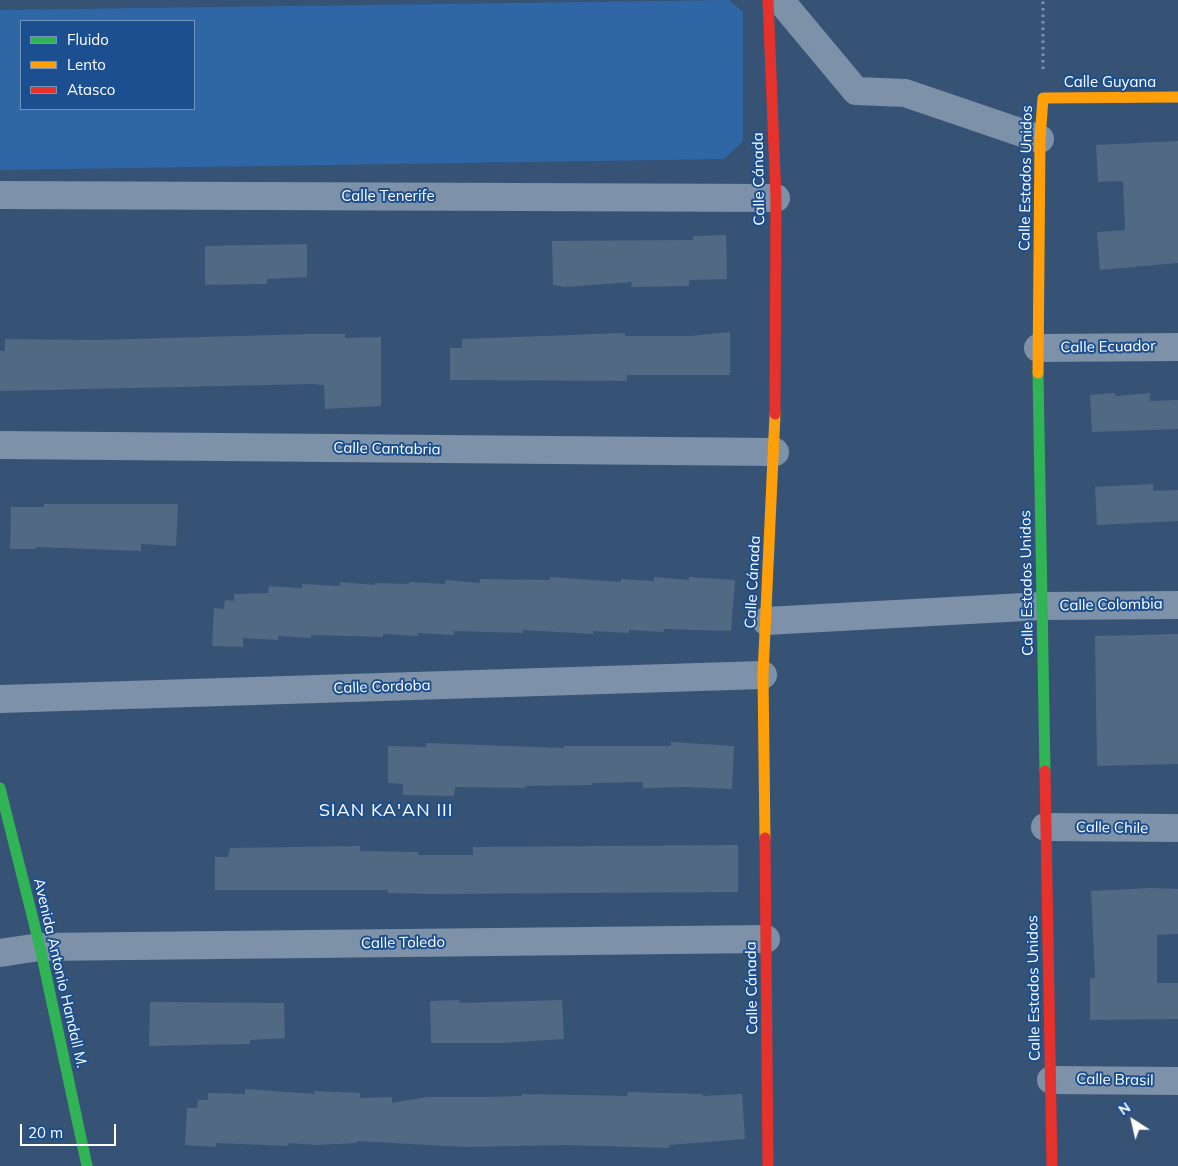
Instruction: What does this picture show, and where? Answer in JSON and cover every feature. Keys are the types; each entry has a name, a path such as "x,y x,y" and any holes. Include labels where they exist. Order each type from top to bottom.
{"street":[{"name":"Calle Cánada","path":"768,0 776,198 775,452 763,675 768,1166"},
{"path":"780,0 856,91 905,93 1040,139"},
{"name":"Calle Guyana","path":"1043,98 1178,97"},
{"name":"Calle Estados Unidos","path":"1043,98 1040,139 1038,348 1052,1166"},
{"name":"Calle Tenerife","path":"0,195 776,198"},
{"name":"Calle Ecuador","path":"1038,348 1178,347"},
{"name":"Calle Cantabria","path":"0,445 775,452"},
{"name":"Calle Colombia","path":"766,621 1043,606 1178,605"},
{"name":"Calle Cordoba","path":"0,699 763,675"},
{"name":"Avenida Antonio Handall M.","path":"0,788 40,947 86,1166"},
{"name":"Calle Chile","path":"1045,827 1178,828"},
{"name":"Calle Toledo","path":"0,953 40,947 766,939"},
{"name":"Calle Brasil","path":"1052,1080 1178,1081"}],"path":[{"name":"Calle Estados Unidos","path":"1043,0 1043,98"}],"shaded area":[{"path":"729,0 743,12 743,141 724,159 0,170 0,10"}],"building":[{"path":"1178,141 1178,263 1100,270 1097,232 1125,230 1123,181 1098,182 1096,145"},
{"path":"726,235 727,279 689,280 689,286 631,287 632,282 565,287 553,285 552,241 693,240 693,236"},
{"path":"307,244 307,277 267,279 267,284 205,285 205,246"},
{"path":"730,332 730,375 627,375 627,381 450,380 450,348 462,348 462,339 625,333 625,336 690,336"},
{"path":"345,334 345,338 381,337 381,406 325,409 324,385 312,384 0,391 0,351 5,351 5,339 96,340"},
{"path":"1115,393 1115,396 1150,393 1150,401 1178,400 1178,429 1092,432 1090,395"},
{"path":"1153,484 1153,491 1178,490 1178,521 1097,525 1095,487"},
{"path":"44,504 178,504 176,546 141,544 141,551 36,547 36,549 10,549 11,507 44,507"},
{"path":"550,577 621,582 621,579 654,581 654,577 689,580 689,577 735,580 731,631 664,629 663,632 629,630 629,633 593,631 593,634 523,630 523,633 454,631 454,635 418,633 418,636 383,634 383,637 311,635 311,638 278,636 278,640 243,638 243,647 212,646 214,608 224,609 225,600 234,601 234,594 268,593 269,586 302,588 302,584 340,586 340,582 375,585 375,583 409,584 409,582 445,584 446,580 480,583 480,579 550,580"},
{"path":"1178,634 1178,764 1097,766 1095,636"},
{"path":"671,742 734,746 732,789 643,788 643,782 592,783 592,785 525,786 525,788 455,787 454,796 403,795 403,784 388,783 388,746 426,747 426,743 564,748 564,746 671,746"},
{"path":"738,845 738,892 436,894 388,893 388,890 215,890 215,857 228,857 230,848 360,846 360,851 418,852 418,855 473,855 473,847"},
{"path":"1151,888 1178,889 1178,934 1157,935 1157,983 1178,983 1178,1019 1090,1020 1090,978 1095,978 1091,891"},
{"path":"459,1000 460,1003 562,1000 564,1039 502,1043 431,1043 430,1001"},
{"path":"150,1002 284,1003 285,1038 250,1040 250,1044 149,1046"},
{"path":"245,1089 314,1094 314,1091 360,1093 360,1098 392,1097 392,1103 427,1097 522,1096 522,1094 627,1096 628,1092 703,1094 703,1096 742,1094 745,1139 669,1145 669,1148 566,1145 463,1147 357,1141 357,1143 316,1145 289,1143 288,1146 216,1143 216,1147 185,1145 187,1108 197,1108 198,1100 208,1100 208,1093 245,1094"}],"traffic: fast":[{"path":"1038,373 1045,771"},
{"path":"0,788 40,947 87,1166"}],"traffic: slow":[{"path":"1038,373 1040,139 1043,98 1178,97"},
{"path":"765,838 763,675 775,414"}],"traffic: jam":[{"path":"768,0 776,198 775,414"},
{"path":"1045,771 1052,1166"},
{"path":"765,838 768,1166"}],"district":[{"name":"SIAN KA'AN III","path":"386,811"}]}
